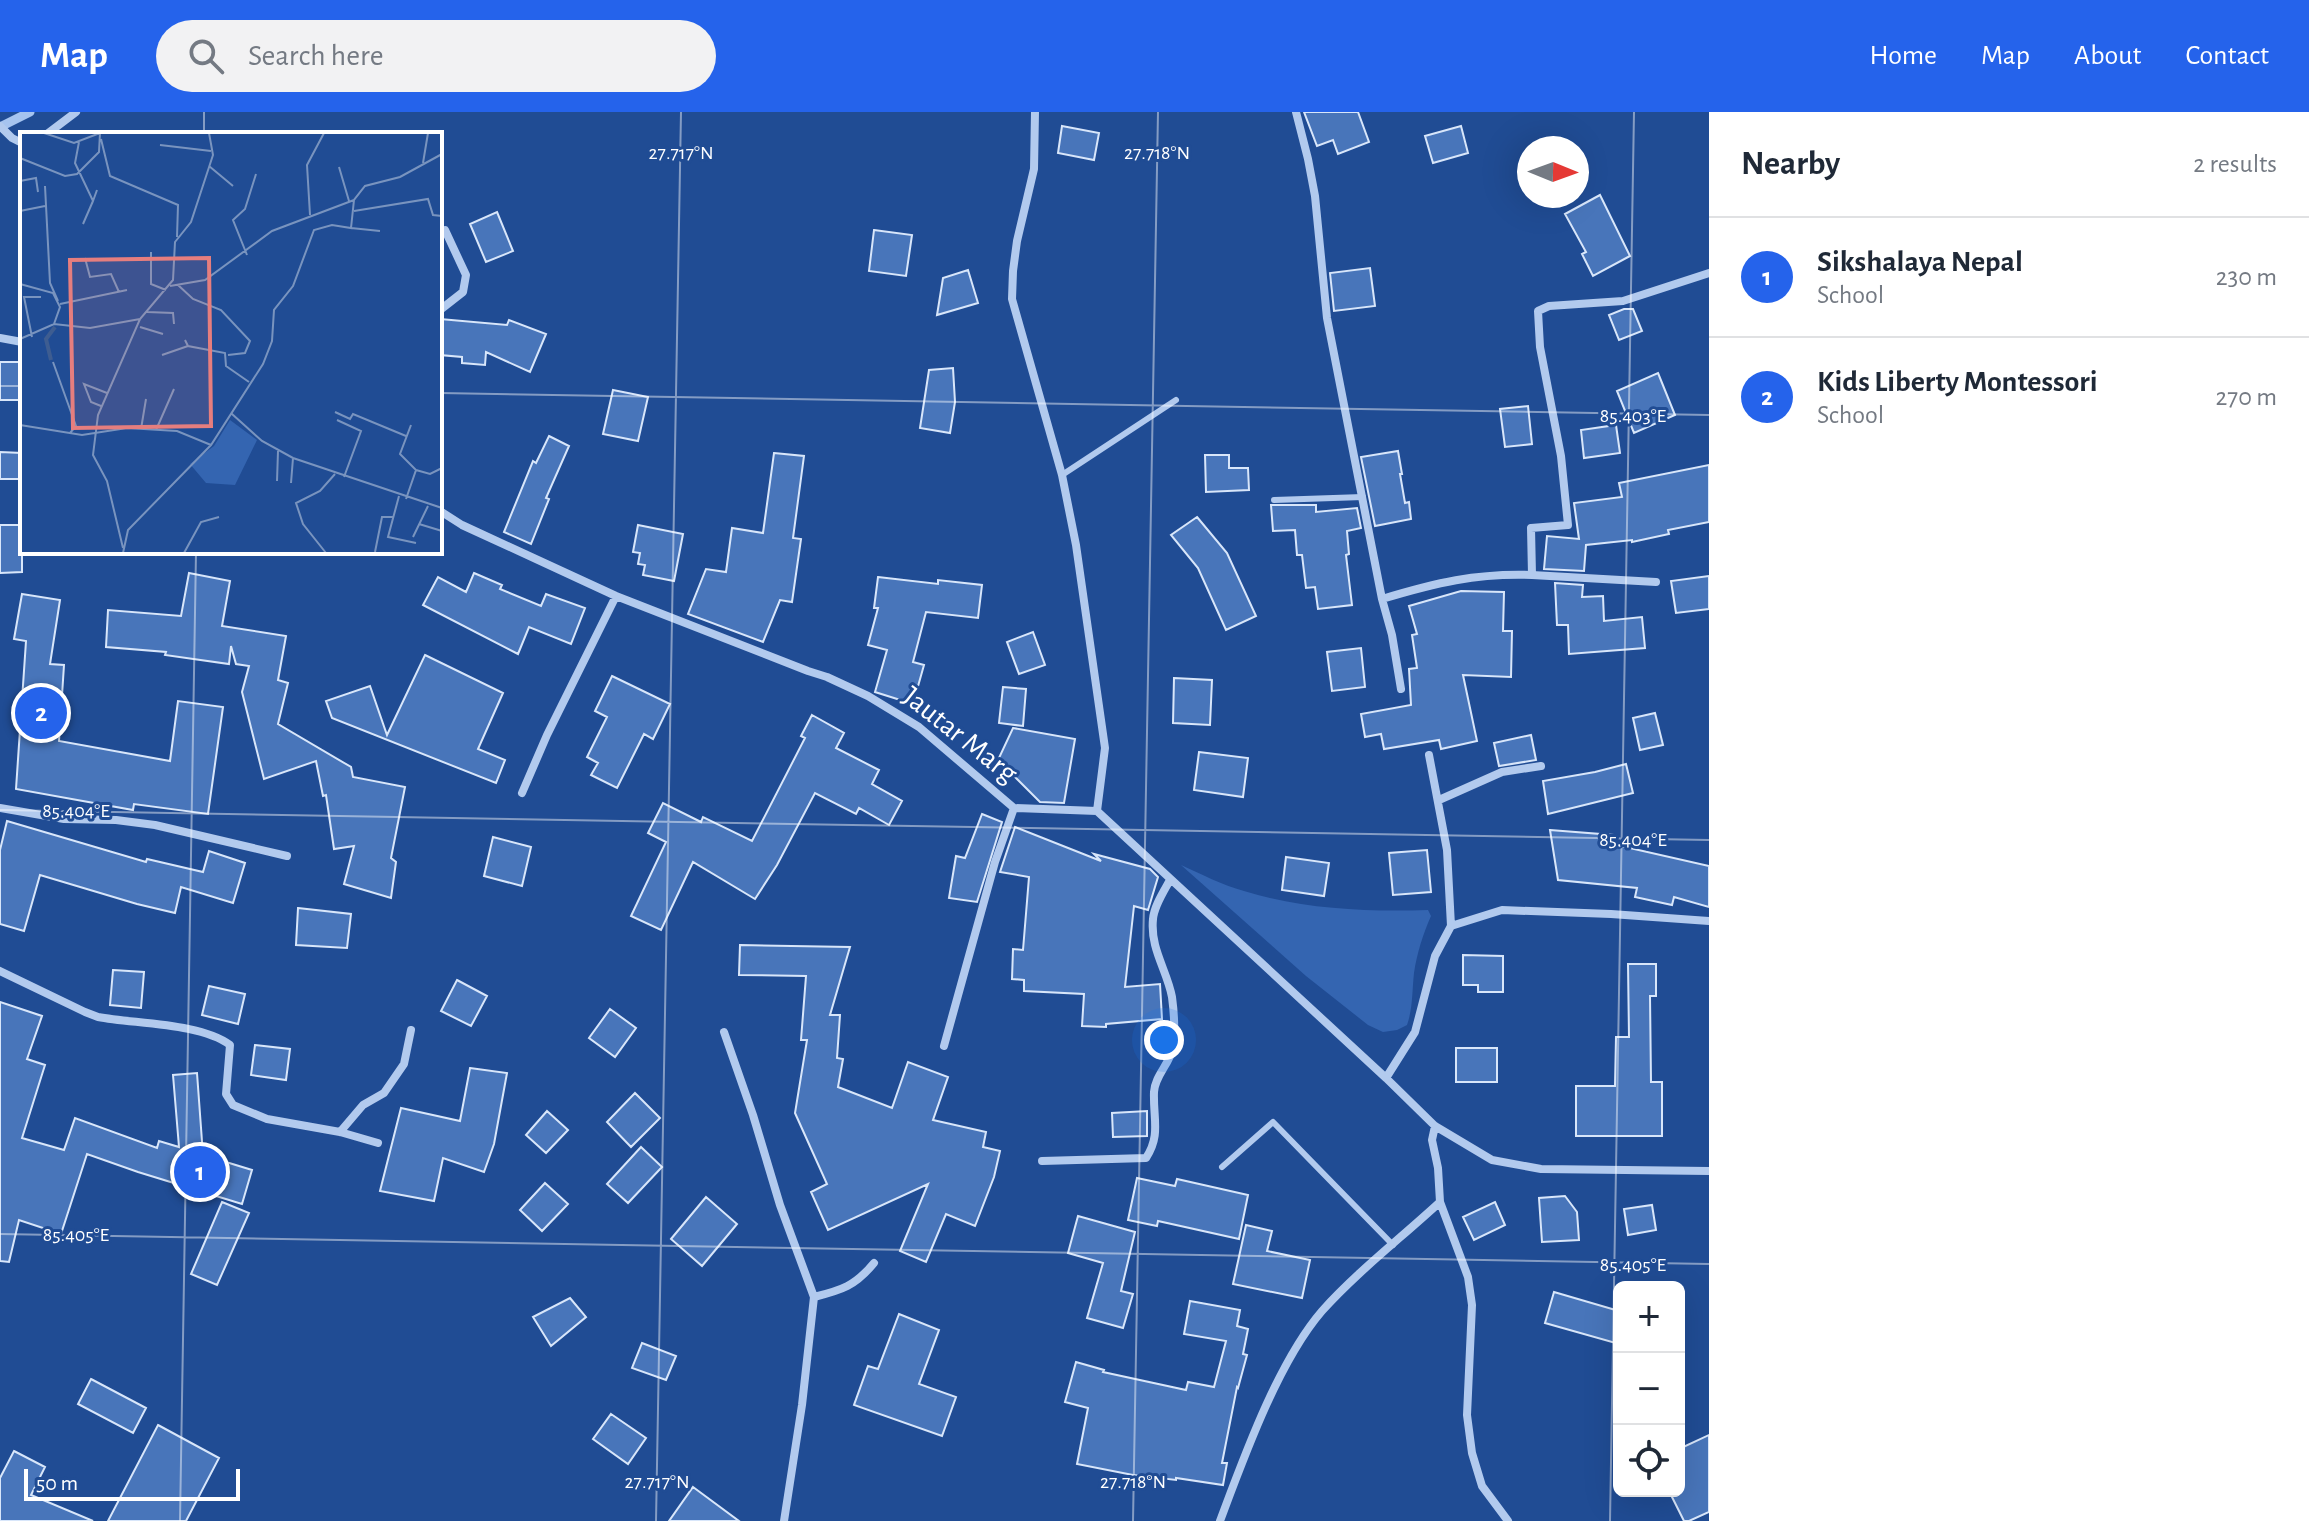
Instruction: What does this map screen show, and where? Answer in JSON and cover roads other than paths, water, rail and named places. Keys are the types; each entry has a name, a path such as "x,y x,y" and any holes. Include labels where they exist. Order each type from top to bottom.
{"street":[{"path":"50,132 76,112"},
{"path":"1035,112 1034,169 1017,241 1012,299 1062,475 1076,545 1105,748 1097,811 1435,1126 1492,1160 1541,1169 1709,1171"},
{"path":"1296,112 1315,196 1327,318 1401,689"},
{"path":"0,126 20,142"},
{"path":"442,231 445,230 466,275 463,292 442,308"},
{"path":"1532,575 1531,528 1568,525 1561,456 1540,347 1538,311 1549,306 1623,301 1709,273"},
{"path":"0,338 20,342"},
{"name":"Jautar Marg","path":"442,512 462,525 616,596 827,677 868,696 919,727 1014,808 1097,811"},
{"path":"1382,599 1465,577 1497,574 1656,582"},
{"path":"522,793 547,735 616,596"},
{"path":"1386,1078 1415,1032 1435,956 1451,926 1447,850 1429,755"},
{"path":"1439,800 1502,772 1541,766"},
{"path":"0,808 64,819 116,820 155,825 287,856"},
{"path":"944,1046 995,862 1014,808"},
{"path":"1042,1161 1146,1158 1153,1147 1156,1133 1155,1081 1169,1061 1173,1029 1172,996 1153,942 1153,916 1170,880"},
{"path":"1451,926 1502,910 1709,921"},
{"path":"0,971 98,1017 217,1036 230,1045 226,1094 233,1105 267,1119 340,1132 378,1143"},
{"path":"340,1132 363,1105 384,1093 404,1064 411,1030"},
{"path":"724,1032 780,1205 814,1297 802,1405 784,1521"},
{"path":"1435,1126 1432,1140 1440,1202 1468,1277 1472,1305 1467,1415 1472,1453 1482,1486 1508,1521"},
{"path":"1220,1521 1257,1428 1291,1356 1321,1313 1440,1202"},
{"path":"814,1297 842,1290 862,1278 874,1263"}],"lane":[{"path":"1062,475 1176,400"},
{"path":"1274,500 1363,497"},
{"path":"1222,1167 1273,1122 1393,1245"}],"waterway":[{"path":"0,127 30,112"}],"place":[{"name":"Kids Liberty Montessori","path":"41,713"},
{"name":"Sikshalaya Nepal","path":"200,1172"}]}
